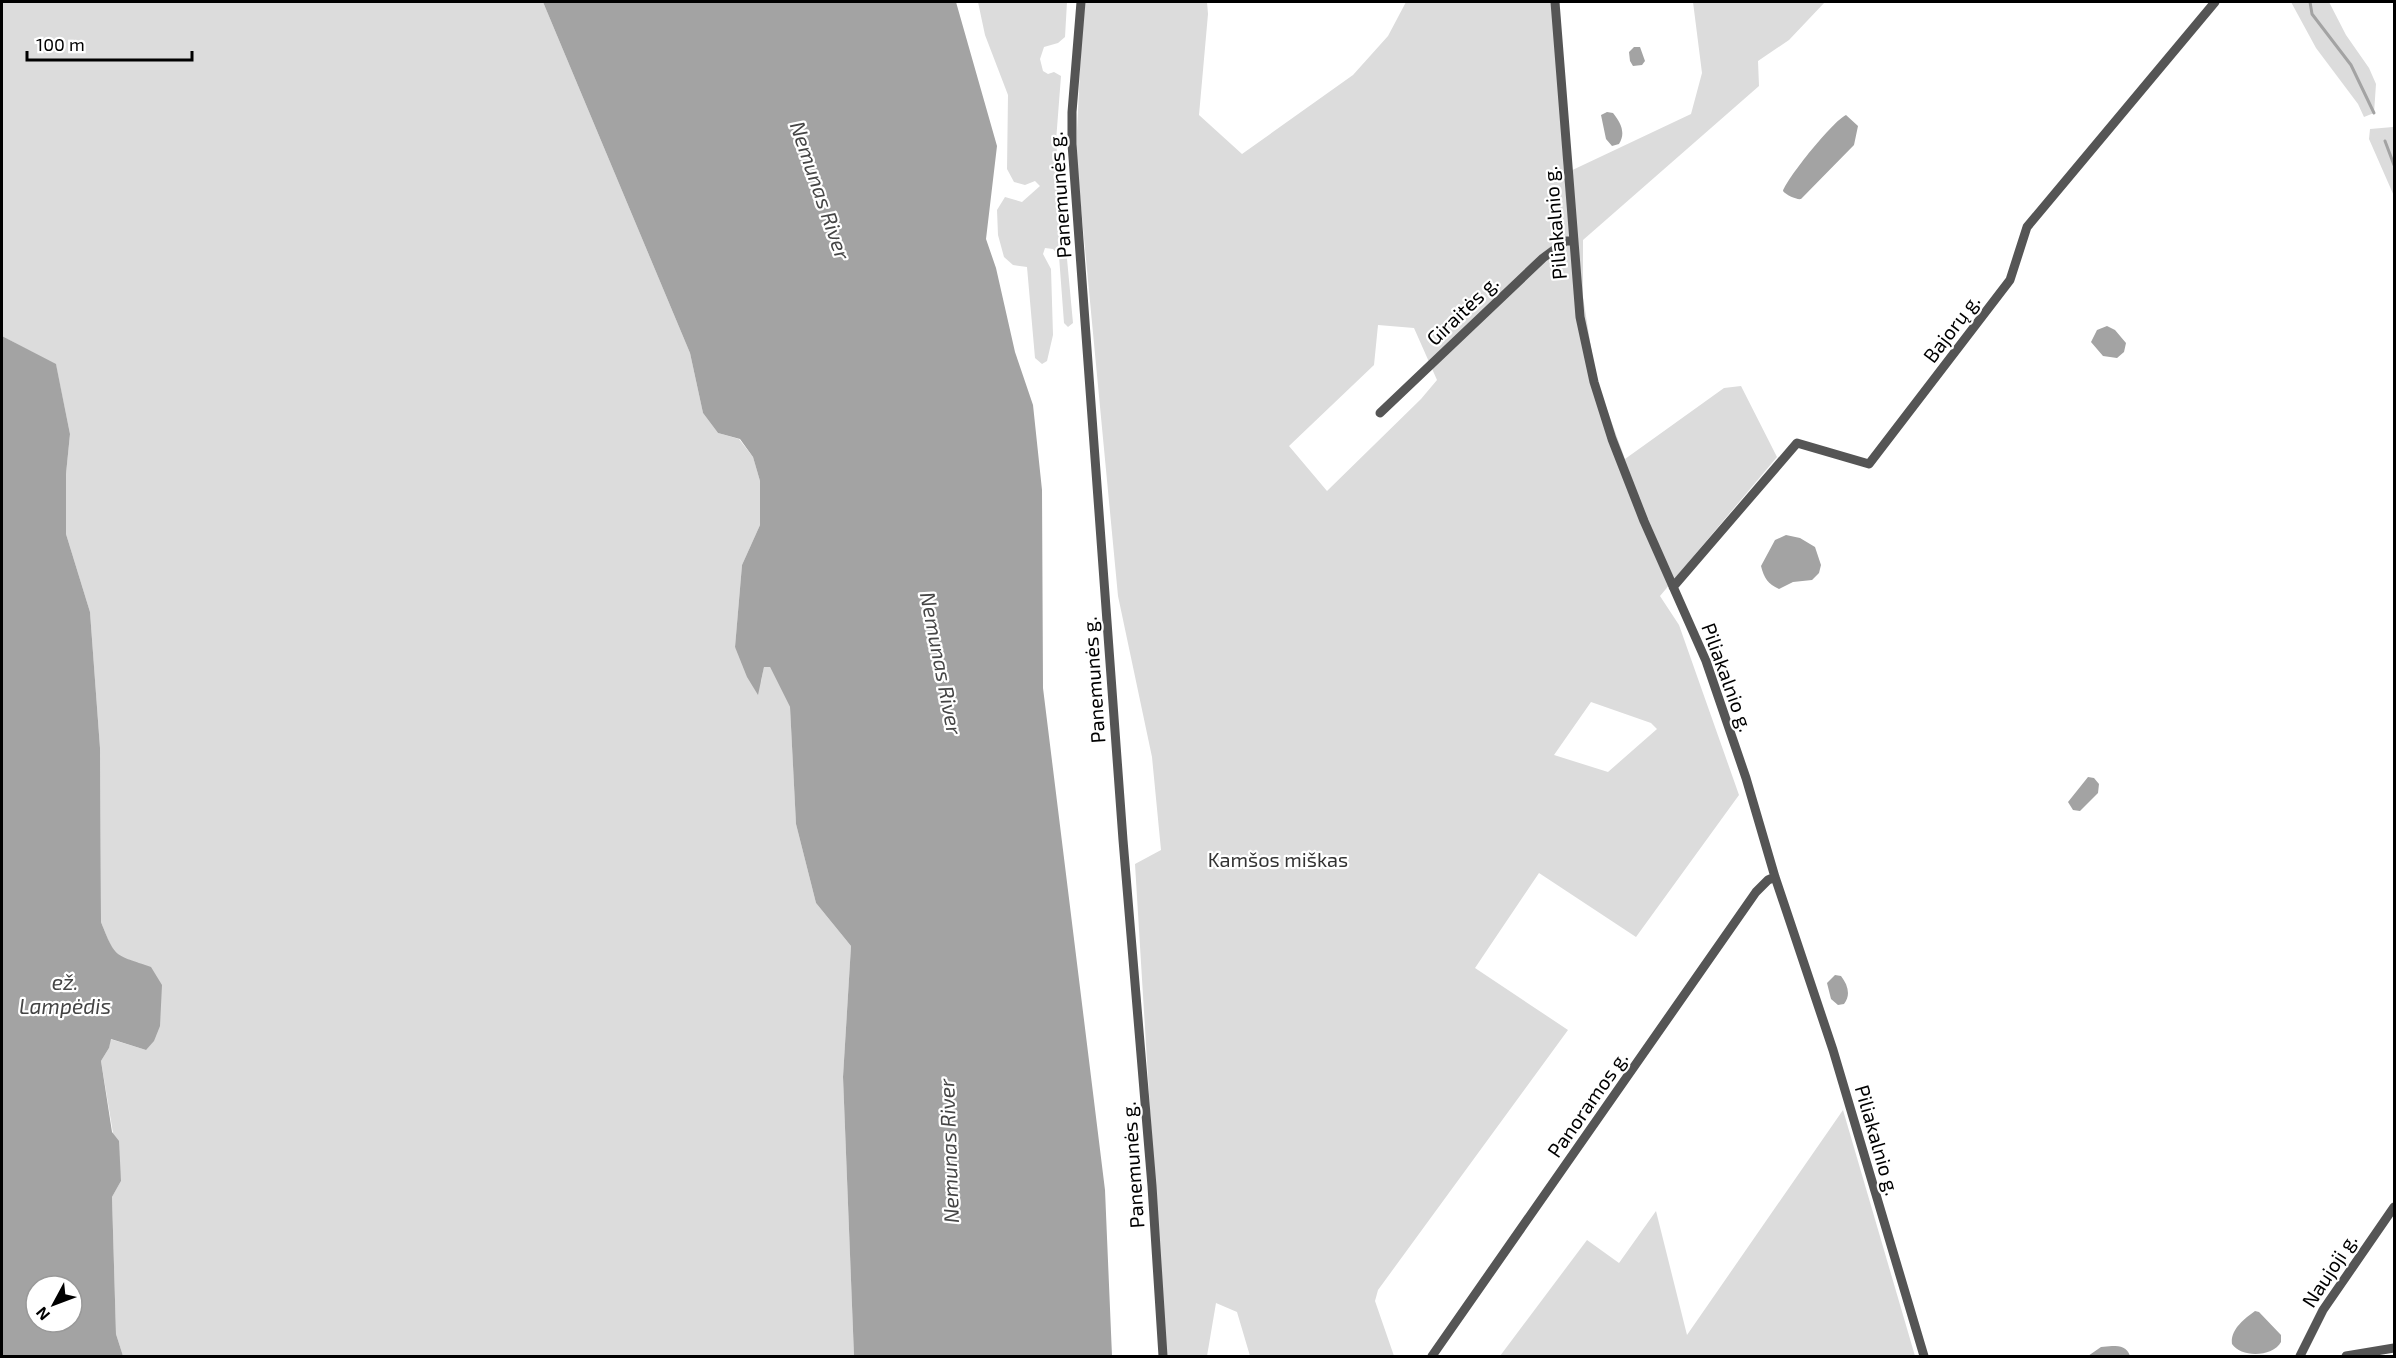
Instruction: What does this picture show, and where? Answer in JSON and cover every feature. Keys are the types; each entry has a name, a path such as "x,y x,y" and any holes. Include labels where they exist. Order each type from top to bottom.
{"street":[{"name":"Panemunės g.","path":"1082,2 1072,112 1072,144 1163,1356"},
{"name":"Piliakalnio g.","path":"1556,2 1580,317 1594,382 1612,439 1644,521 1712,680 1746,778 1775,877 1833,1050 1924,1356"},
{"name":"Bajorų g.","path":"1673,587 1797,443 1869,464 2010,280 2027,227 2215,2"},
{"name":"Giraitės g.","path":"1380,413 1543,258 1566,241 1573,241"},
{"name":"Panoramos g.","path":"1432,1356 1756,892 1768,880 1775,877"},
{"name":"Naujoji g.","path":"2300,1356 2323,1310 2394,1207"},
{"path":"2346,1356 2394,1348"}],"green space":[{"path":"2,2 543,2 690,353 703,413 718,433 739,439 753,457 760,481 760,525 742,565 735,647 761,682 764,666 770,667 790,707 796,824 816,903 851,946 843,1077 854,1356 123,1356 116,1334 112,1197 121,1181 101,1061 109,1048 110,1039 146,1050 119,957 111,947 101,922 100,748 90,612 66,534 66,474 70,434 56,365 2,336"},
{"path":"978,2 1067,2 1065,37 1058,43 1044,47 1040,59 1043,71 1048,74 1054,72 1061,76 1056,141 1073,323 1068,327 1064,323 1059,256 1053,249 1045,248 1043,254 1051,269 1053,335 1047,361 1042,364 1035,358 1027,267 1013,265 1004,257 998,235 997,210 1005,197 1022,202 1040,186 1035,181 1025,185 1014,182 1007,169 1008,95 985,35"},
{"name":"Kamšos miškas","path":"1083,2 1207,2 1208,14 1199,115 1242,154 1353,75 1388,36 1406,2 1555,2 1564,174 1691,114 1702,73 1693,2 1825,2 1789,40 1758,61 1759,86 1583,240 1583,297 1596,379 1625,459 1724,388 1741,386 1777,457 1660,596 1679,625 1739,795 1636,937 1539,873 1475,968 1568,1030 1378,1290 1375,1301 1394,1356 1250,1356 1237,1312 1216,1303 1207,1356 1165,1356 1135,864 1161,850 1152,757 1118,596 1076,154","holes":["1378,325 1414,328 1437,380 1421,399 1327,491 1289,446 1374,365","1591,702 1651,723 1657,729 1608,772 1554,755"]},
{"path":"2291,2 2329,2 2346,35 2369,68 2376,84 2374,113 2364,117 2358,104 2316,48"},
{"path":"2393,127 2394,196 2369,139 2370,129"},
{"path":"1843,1110 1915,1356 1500,1356 1587,1240 1619,1263 1656,1211 1687,1335"}],"water":[{"name":"Nemunas River","path":"543,2 956,2 997,146 986,239 996,268 1015,352 1033,405 1042,490 1043,688 1105,1190 1112,1356 854,1356 843,1077 851,946 816,903 796,824 790,707 770,667 764,667 758,695 747,677 735,647 742,565 760,525 760,481 753,457 740,439 718,433 703,413 690,353"},
{"path":"1634,47 1640,47 1645,61 1642,65 1633,66 1630,61 1629,52"},
{"path":"1607,112 1613,113 1622,132 1619,144 1612,146 1606,139 1601,115"},
{"path":"1846,115 1858,126 1854,145 1801,199 1784,193 1793,174 1812,150 1831,127"},
{"path":"2107,326 2115,330 2126,343 2124,352 2117,358 2103,356 2091,342 2097,330"},
{"name":"ež. Lampėdis","path":"2,336 56,364 70,434 66,474 66,534 90,612 100,748 101,922 114,950 123,957 151,967 162,985 160,1026 154,1041 146,1050 111,1039 109,1048 101,1061 112,1132 119,1141 121,1181 112,1197 116,1334 123,1356 2,1356"},
{"path":"1786,535 1800,538 1815,547 1821,565 1819,573 1812,580 1793,582 1779,589 1767,580 1761,566 1775,540"},
{"path":"2088,777 2094,778 2099,784 2098,793 2080,811 2073,810 2068,802"},
{"path":"1835,975 1841,976 1847,986 1848,994 1844,1004 1838,1005 1831,999 1827,983"},
{"path":"2255,1311 2259,1312 2281,1335 2281,1342 2271,1351 2257,1354 2242,1352 2232,1344 2235,1330"},
{"path":"2101,1347 2123,1348 2130,1356 2088,1356"}],"waterway":[{"path":"2310,2 2312,14 2351,65 2374,113"},
{"path":"2385,141 2394,165"}]}
